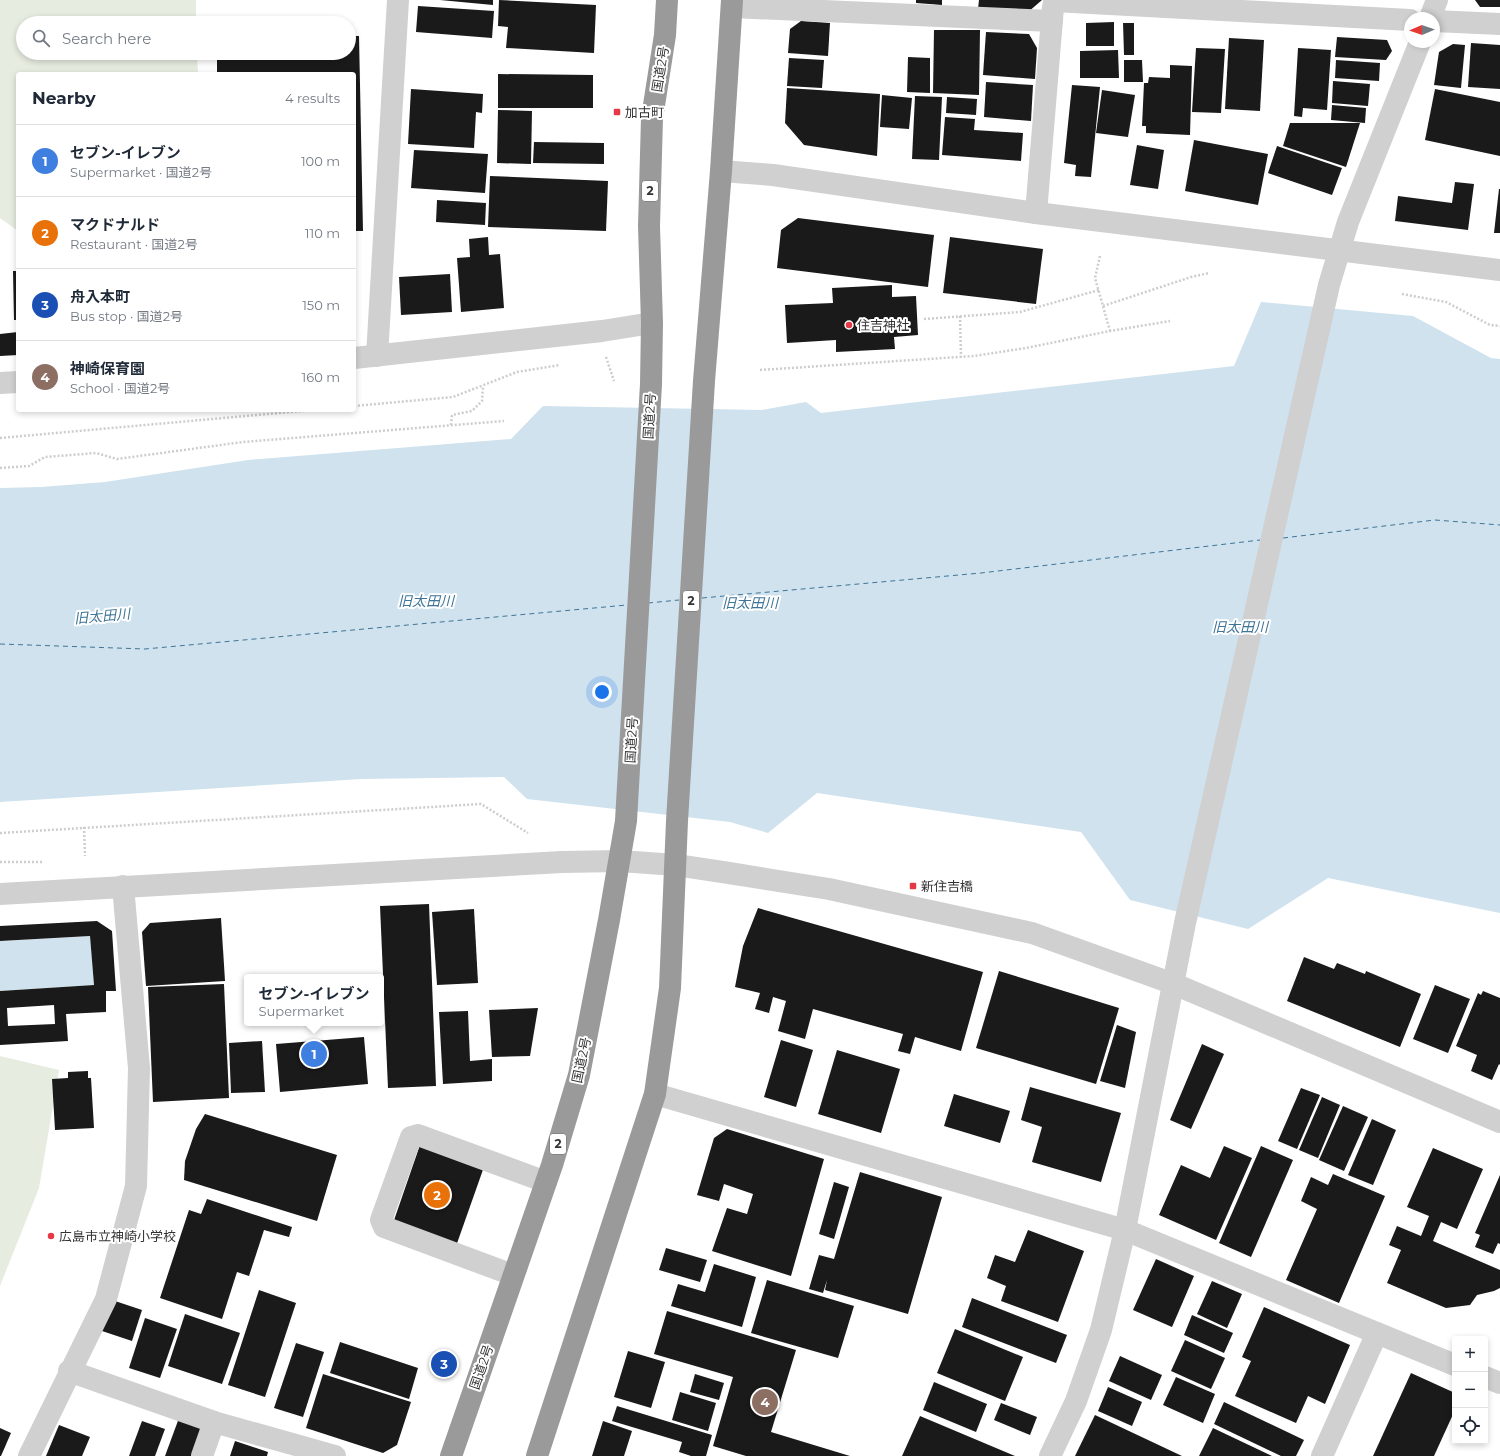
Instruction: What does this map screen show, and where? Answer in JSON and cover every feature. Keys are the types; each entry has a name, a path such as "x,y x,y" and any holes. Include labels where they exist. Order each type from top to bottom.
{"highway":[{"name":"国道2号","path":"451,1456 546,1182 579,1075 620,861 626,821 651,384 652,323 649,226 652,118 665,35 667,0"},
{"name":"2","path":"537,1456 655,1094 670,988 678,821 704,381 721,172 732,3"}],"street":[{"path":"378,356 398,0"},
{"path":"1432,12 1437,0"},
{"path":"732,3 1053,7 1404,20"},
{"path":"1036,213 1053,7"},
{"path":"1440,21 1500,24"},
{"path":"1050,1456 1076,1401 1101,1330 1125,1230 1185,923 1327,298 1348,222 1418,48"},
{"path":"721,172 773,175 1036,213 1500,270"},
{"path":"356,358 602,331 652,323"},
{"path":"0,383 16,382"},
{"path":"0,894 562,862 620,861 676,865 829,889 1032,933 1174,984 1500,1122"},
{"path":"29,1456 69,1371 106,1299 136,1186 139,1068 123,886"},
{"path":"655,1094 1125,1230 1452,1364"},
{"path":"513,1275 384,1227 381,1220 411,1138 418,1135 546,1182"},
{"path":"1322,1456 1377,1333"},
{"path":"69,1371 214,1422 335,1456"},
{"path":"1488,1378 1500,1384"},
{"path":"202,1456 214,1422"}],"path":[{"path":"1100,256 1095,278 1110,331"},
{"path":"1103,306 1191,277 1209,273"},
{"path":"924,319 1020,312 1099,290"},
{"path":"1402,294 1446,302 1490,325 1500,326"},
{"path":"960,316 961,356"},
{"path":"760,370 961,356 1026,348 1110,331 1170,322"},
{"path":"599,359 606,357 614,381"},
{"path":"356,406 453,397 517,372 562,365"},
{"path":"452,425 452,415 472,411 482,401 483,386"},
{"path":"0,438 291,412"},
{"path":"0,468 29,466 45,457 96,453 117,459 243,442 504,421"},
{"path":"0,833 481,804 528,833"},
{"path":"84,827 85,856"}],"shaded area":[{"path":"0,0 196,0 196,16 16,16 16,60 197,60 198,72 16,72 16,230 0,218"},
{"path":"0,1056 59,1070 39,1188 0,1286"}],"water":[{"name":"旧太田川","path":"1261,302 1413,316 1491,358 1500,359 1500,913 1328,878 1248,929 1130,900 1081,832 817,793 768,833 730,822 527,799 504,777 361,779 0,802 0,488 41,487 105,482 248,460 511,439 543,406 762,410 806,402 821,413 1234,366"},
{"path":"90,936 94,985 0,991 0,941"}],"building":[{"path":"440,0 493,0 493,5"},
{"path":"499,0 596,5 594,53 506,48 508,27 498,26"},
{"path":"916,0 942,0 942,5 916,3"},
{"path":"979,0 1042,0 1027,13 978,9"},
{"path":"1475,0 1500,0 1500,7 1480,7"},
{"path":"418,6 494,11 492,38 416,32"},
{"path":"801,21 830,23 828,56 788,53 790,29"},
{"path":"1114,22 1114,46 1086,46 1086,23"},
{"path":"1123,23 1134,23 1134,55 1124,55"},
{"path":"934,30 980,30 979,95 933,93"},
{"path":"986,32 1029,34 1037,48 1035,79 983,75"},
{"path":"356,36 359,36 363,231 356,231 356,72 217,72 217,60 356,60"},
{"path":"1337,37 1387,40 1392,51 1386,60 1335,57"},
{"path":"1229,38 1264,40 1260,111 1225,109"},
{"path":"1471,43 1500,45 1500,89 1468,87"},
{"path":"1453,44 1465,45 1461,88 1434,85 1439,52"},
{"path":"1196,48 1225,49 1221,113 1192,112"},
{"path":"1298,48 1331,50 1327,110 1303,108 1302,117 1294,116"},
{"path":"1118,50 1119,78 1080,78 1080,51"},
{"path":"908,57 930,58 930,93 907,92"},
{"path":"789,58 824,60 822,88 787,86"},
{"path":"1124,60 1142,60 1143,82 1124,82"},
{"path":"1336,60 1380,63 1379,81 1335,78"},
{"path":"1170,65 1192,66 1190,135 1146,133 1146,126 1142,126 1144,83 1148,83 1149,77 1170,78"},
{"path":"498,74 593,75 593,108 498,108"},
{"path":"1333,81 1370,84 1368,106 1332,103"},
{"path":"986,82 1033,85 1031,121 984,117"},
{"path":"1072,85 1100,87 1091,177 1075,176 1076,165 1064,163"},
{"path":"787,88 880,94 877,156 804,145 785,123"},
{"path":"411,89 483,94 482,113 476,112 474,148 408,144"},
{"path":"1435,89 1500,102 1500,156 1425,140"},
{"path":"1102,90 1135,95 1128,137 1096,133"},
{"path":"882,95 912,98 909,129 880,127"},
{"path":"915,96 942,97 939,160 912,159"},
{"path":"947,97 977,99 976,115 946,113"},
{"path":"1332,105 1366,108 1365,123 1331,120"},
{"path":"498,110 532,111 531,164 497,163"},
{"path":"945,117 975,119 974,130 1023,133 1021,161 942,155"},
{"path":"1290,123 1360,123 1346,167 1283,146"},
{"path":"1194,140 1268,154 1258,205 1185,191"},
{"path":"534,142 604,143 604,164 533,163"},
{"path":"1137,145 1164,150 1158,189 1130,185"},
{"path":"1277,146 1342,168 1332,195 1268,173"},
{"path":"414,150 488,154 485,193 411,188"},
{"path":"490,176 608,181 606,231 488,227"},
{"path":"1455,182 1474,184 1468,230 1395,221 1398,196 1452,203"},
{"path":"1499,189 1500,233 1494,233"},
{"path":"437,200 486,203 485,225 436,222"},
{"path":"798,218 934,235 928,287 777,268 781,230"},
{"path":"488,237 489,255 500,254 504,308 461,312 457,258 470,257 469,239"},
{"path":"950,237 1043,249 1036,304 943,293"},
{"path":"13,271 16,271 16,320 14,320"},
{"path":"450,274 452,312 401,315 399,277"},
{"path":"892,285 892,297 916,296 918,335 894,337 895,349 836,352 836,340 787,343 785,305 833,303 832,288"},
{"path":"16,332 16,355 0,356 0,334"},
{"path":"429,904 436,1086 388,1088 380,906"},
{"path":"758,908 983,972 961,1051 915,1037 910,1054 898,1051 903,1034 813,1009 805,1039 778,1031 786,1001 773,997 769,1013 755,1009 760,993 735,987 743,946"},
{"path":"474,909 478,983 437,985 432,912"},
{"path":"221,918 225,981 146,986 142,932 150,923"},
{"path":"97,921 112,931 116,991 106,991 106,1012 66,1014 68,1041 0,1045 0,991 94,985 90,936 0,941 0,926","holes":["54,1005 55,1024 8,1026 7,1008"]},
{"path":"1304,957 1334,969 1337,963 1365,974 1366,971 1421,994 1400,1047 1287,1001"},
{"path":"999,971 1119,1008 1096,1084 976,1048"},
{"path":"224,984 229,1098 153,1102 148,987"},
{"path":"1435,985 1470,999 1448,1053 1413,1039"},
{"path":"1483,991 1500,998 1500,1065 1499,1064 1492,1080 1471,1071 1477,1055 1456,1046 1478,993 1481,995"},
{"path":"538,1008 530,1056 492,1057 489,1010"},
{"path":"468,1011 470,1061 492,1059 492,1081 443,1084 439,1012"},
{"path":"1117,1025 1136,1032 1125,1088 1100,1081"},
{"path":"364,1037 368,1084 280,1092 276,1044"},
{"path":"781,1040 813,1050 796,1107 764,1097"},
{"path":"262,1041 265,1092 231,1093 229,1043"},
{"path":"1202,1044 1224,1054 1191,1129 1170,1120"},
{"path":"837,1050 900,1069 881,1133 818,1114"},
{"path":"88,1071 88,1078 91,1078 94,1128 55,1130 52,1079 68,1078 68,1072"},
{"path":"1030,1087 1121,1113 1101,1182 1032,1162 1042,1127 1021,1120"},
{"path":"1301,1088 1320,1095 1297,1149 1278,1141"},
{"path":"954,1094 1010,1111 1000,1143 944,1126"},
{"path":"1322,1097 1340,1105 1318,1158 1299,1150"},
{"path":"1343,1106 1368,1117 1344,1171 1319,1160"},
{"path":"205,1114 337,1155 317,1221 184,1180 185,1161 196,1129"},
{"path":"1372,1119 1396,1130 1373,1185 1348,1175"},
{"path":"727,1129 824,1159 791,1276 712,1251 727,1208 747,1214 753,1194 724,1184 719,1201 697,1195 714,1138"},
{"path":"421,1142 485,1164 455,1249 392,1226"},
{"path":"1224,1146 1252,1158 1216,1240 1159,1215 1181,1165 1210,1178"},
{"path":"1261,1146 1293,1160 1251,1257 1219,1243"},
{"path":"1433,1148 1483,1169 1457,1229 1441,1222 1433,1241 1500,1270 1500,1288 1477,1295 1470,1305 1446,1308 1387,1283 1401,1250 1389,1245 1397,1226 1421,1236 1429,1216 1407,1207"},
{"path":"860,1172 942,1197 908,1314 825,1290 827,1280 823,1293 809,1289 819,1255 834,1259"},
{"path":"1333,1174 1385,1196 1339,1303 1286,1280 1317,1209 1301,1201 1311,1177 1328,1185"},
{"path":"1500,1175 1500,1244 1498,1243 1493,1254 1475,1247 1480,1235 1475,1233"},
{"path":"834,1182 849,1187 834,1239 819,1234"},
{"path":"207,1199 292,1227 289,1237 264,1230 249,1276 237,1272 222,1319 160,1298 189,1210 201,1214"},
{"path":"1028,1230 1084,1251 1058,1322 1001,1301 1006,1286 987,1278 995,1255 1015,1262"},
{"path":"666,1248 707,1260 700,1282 659,1270"},
{"path":"1156,1259 1194,1276 1172,1327 1133,1310"},
{"path":"714,1264 756,1277 742,1327 671,1306 678,1284 705,1292"},
{"path":"767,1280 854,1306 838,1358 751,1333"},
{"path":"1212,1281 1242,1294 1227,1328 1197,1314"},
{"path":"259,1290 296,1303 265,1397 228,1385"},
{"path":"972,1298 1067,1335 1056,1363 962,1327"},
{"path":"109,1299 142,1310 132,1341 99,1330"},
{"path":"1264,1307 1350,1345 1325,1404 1308,1396 1296,1423 1235,1396 1251,1361 1242,1357"},
{"path":"667,1311 796,1350 771,1432 850,1456 746,1456 713,1446 733,1377 654,1354"},
{"path":"185,1314 240,1333 222,1384 168,1366"},
{"path":"1192,1315 1233,1333 1224,1353 1184,1335"},
{"path":"145,1318 177,1329 160,1378 129,1368"},
{"path":"955,1329 1023,1357 1005,1401 937,1373"},
{"path":"1185,1340 1225,1358 1211,1389 1171,1371"},
{"path":"340,1342 418,1368 409,1399 330,1373"},
{"path":"296,1343 324,1352 303,1417 274,1408"},
{"path":"628,1351 665,1362 651,1408 614,1397"},
{"path":"1120,1356 1162,1375 1151,1400 1109,1381"},
{"path":"1411,1373 1452,1392 1452,1417 1434,1456 1373,1456"},
{"path":"323,1374 411,1402 397,1445 383,1453 306,1428"},
{"path":"695,1374 724,1383 719,1400 690,1392"},
{"path":"1176,1377 1215,1394 1203,1423 1163,1405"},
{"path":"934,1382 987,1404 976,1432 923,1410"},
{"path":"1108,1387 1142,1402 1132,1426 1098,1411"},
{"path":"680,1392 716,1403 708,1431 672,1420"},
{"path":"1224,1402 1304,1440 1296,1456 1281,1456 1214,1424"},
{"path":"1001,1403 1037,1417 1030,1435 994,1420"},
{"path":"617,1406 712,1435 706,1456 691,1456 679,1452 682,1442 612,1421"},
{"path":"1095,1415 1182,1456 1075,1456"},
{"path":"920,1416 1015,1456 902,1456"},
{"path":"179,1418 199,1425 201,1433 196,1456 165,1456"},
{"path":"142,1421 165,1429 155,1456 129,1456"},
{"path":"603,1421 632,1431 624,1456 592,1456"},
{"path":"59,1425 90,1437 82,1456 46,1456"},
{"path":"0,1428 11,1433 1,1456 0,1456"},
{"path":"1213,1428 1272,1456 1199,1456"},
{"path":"235,1441 268,1452 267,1456 230,1456"}],"ferry route":[{"path":"1283,538 1435,520 1500,525"},
{"path":"702,598 981,573 1260,540"},
{"path":"648,603 679,600"},
{"path":"0,644 145,649 627,605"}],"place":[{"name":"加古町","path":"617,112"},
{"name":"住吉神社","path":"849,325"},
{"name":"新住吉橋","path":"913,886"},
{"name":"セブン-イレブン","path":"314,1054"},
{"name":"マクドナルド","path":"437,1195"},
{"name":"広島市立神崎小学校","path":"51,1236"},
{"name":"舟入本町","path":"444,1364"},
{"name":"神崎保育園","path":"765,1402"}]}
